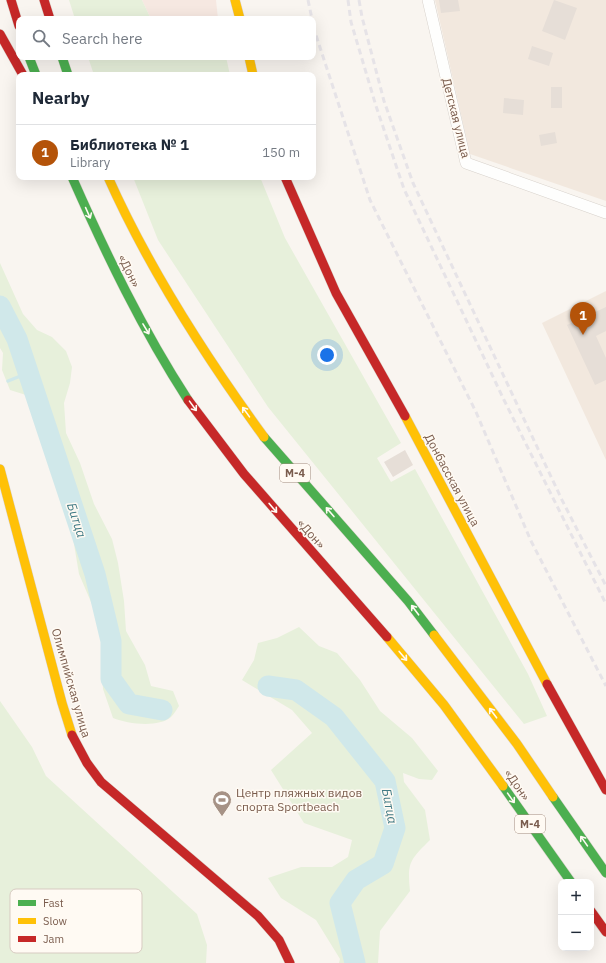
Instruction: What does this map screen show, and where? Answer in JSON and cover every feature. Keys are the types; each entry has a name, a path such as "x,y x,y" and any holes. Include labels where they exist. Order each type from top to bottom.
{"main road":[{"path":"11,0 16,16"},
{"path":"44,0 49,16"},
{"path":"235,0 239,16"},
{"path":"0,34 20,72"},
{"path":"30,60 35,72"},
{"path":"63,60 67,72"},
{"path":"250,60 252,72"},
{"name":"«Дон»","path":"73,180 139,318 188,399 235,463 426,683 488,766 569,879"},
{"name":"«Дон»","path":"109,180 124,213 156,272 232,393 267,441 408,601 517,744 606,873"},
{"name":"Донбасская улица","path":"286,180 336,293 405,416 577,739 606,790"},
{"name":"Олимпийская улица","path":"0,468 62,703 71,734 84,761 101,782 258,916 279,940 290,963"},
{"path":"594,915 606,932"}],"street":[{"name":"Детская улица","path":"428,0 466,163 606,213"}],"shaded area":[{"path":"142,0 216,0 218,16 150,16"},
{"path":"435,0 606,0 606,201 470,154"},
{"path":"606,291 606,460 542,323"}],"green space":[{"path":"69,0 142,0 150,16 74,16"},
{"path":"89,60 227,60 229,72 93,72"},
{"path":"134,180 261,180 285,238 401,443 377,458 391,482 415,469 528,674 547,716 524,724 268,407 158,240"},
{"path":"0,263 23,314 37,330 52,337 66,351 72,367 70,383 64,403 66,433 80,463 94,504 112,539 118,563 124,601 126,631 145,665 151,686 173,691 179,706 171,717 159,723 143,724 113,718 103,689 102,668 104,650 97,616 79,574 73,538 59,490 46,457 26,395 10,390 2,370 3,353 0,348"},
{"path":"299,627 319,646 337,653 360,680 380,711 412,738 438,771 432,780 419,779 403,773 404,782 425,810 430,840 418,852 411,862 409,874 410,891 380,931 378,963 339,963 340,959 316,920 281,898 268,878 301,867 332,867 348,857 352,840 304,823 271,770 312,733 292,710 242,680 254,660 258,643 277,638"},
{"path":"0,701 32,747 46,776 197,914 207,945 206,963 0,963"}],"building":[{"path":"439,0 458,0 460,11 441,13"},
{"path":"554,0 577,8 565,40 542,31"},
{"path":"532,46 553,53 549,66 528,59"},
{"path":"551,87 562,87 562,108 551,108"},
{"path":"504,98 524,100 523,115 503,113"},
{"path":"555,132 557,143 541,146 539,135"},
{"path":"606,307 606,331 596,336 606,358 606,380 595,385 567,325"},
{"path":"405,450 413,465 393,477 384,462"}],"waterway":[{"name":"Битца","path":"0,306 17,339 95,574 111,641 111,679 129,704 162,710"},
{"path":"8,381 28,373"},
{"name":"Битца","path":"268,686 296,690 334,717 385,781 395,828 383,864 356,880 340,903 355,963"}],"railway":[{"path":"308,0 311,16"},
{"path":"348,0 351,22 376,106 404,189 504,400 606,604"},
{"path":"359,0 384,101 413,183 562,500 606,586"},
{"path":"316,35 370,200 476,412 531,541 606,686"}],"traffic: fast":[{"path":"30,60 35,72"},
{"path":"63,60 67,72"},
{"path":"73,180 140,319 188,400"},
{"path":"264,437 408,601 434,635"},
{"path":"503,786 569,879"},
{"path":"553,797 606,873"}],"traffic: slow":[{"path":"235,0 239,16"},
{"path":"250,60 252,72"},
{"path":"109,180 141,245 179,311 220,375 264,437"},
{"path":"405,416 547,684"},
{"path":"0,469 62,703 72,735"},
{"path":"434,635 517,744 553,797"},
{"path":"387,637 444,705 503,786"}],"traffic: jam":[{"path":"11,0 16,16"},
{"path":"44,0 49,16"},
{"path":"0,34 21,72"},
{"path":"286,180 336,293 405,416"},
{"path":"188,400 244,474 387,637"},
{"path":"547,684 606,790"},
{"path":"72,735 87,763 101,782 258,916 279,940 290,963"},
{"path":"594,915 606,932"}],"place":[{"name":"Библиотека № 1","path":"583,335"},
{"name":"Центр пляжных видов спорта Sportbeach","path":"222,817"}]}
